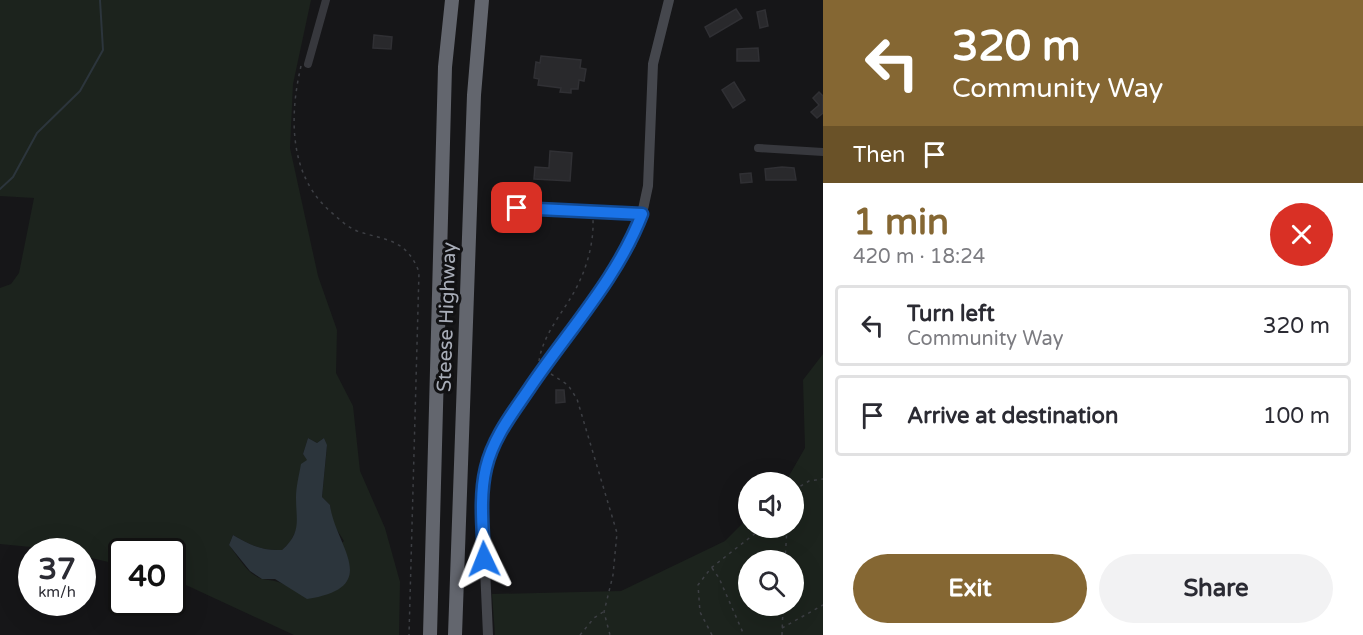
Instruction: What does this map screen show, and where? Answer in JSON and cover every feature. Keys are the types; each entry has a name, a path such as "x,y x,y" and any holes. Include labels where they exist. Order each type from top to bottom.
{"highway":[{"name":"Steese Highway","path":"429,635 445,66 452,0"},
{"name":"Steese Highway","path":"455,635 474,95 482,0"}],"street":[{"path":"305,63 326,0"},
{"path":"488,635 482,501 485,474 493,446 504,426 541,370 612,276 631,244 642,214 648,177 653,64 669,0"},
{"path":"758,148 823,152"},
{"path":"517,208 642,214"}],"path":[{"path":"305,63 295,106 295,140 301,169 310,189 342,222 357,231 387,238 410,253 419,272 409,635"},
{"path":"592,212 593,232 585,270 543,345 538,360 541,370 568,385 577,399 616,533 612,575 604,612 610,635"},
{"path":"804,484 822,478"},
{"path":"712,635 700,612 698,585 711,568 749,538"},
{"path":"711,568 719,578 744,635"},
{"path":"782,628 823,604"},
{"path":"580,635 587,625 604,612"},
{"path":"782,635 783,616"}],"shaded area":[{"path":"0,0 311,0 293,84 290,148 318,276 337,330 336,373 353,406 360,471 385,528 400,582 399,635 294,635 186,585 186,538 108,538 108,562 96,559 96,538 18,538 18,546 0,544 0,288 11,284 19,273 34,198 0,196","holes":["308,438 317,443 324,438 327,446 322,497 330,505 332,522 344,541 289,587 258,577 244,565 229,545 233,535 268,549 282,550 290,542 298,527 297,517 308,460 303,454"]},
{"path":"823,354 823,635 495,635 492,594 621,591 725,541 738,528 738,538 804,538 804,472 791,472 805,448 803,380"},
{"path":"308,438 317,443 324,438 327,445 322,497 330,505 349,563 349,575 344,585 330,593 307,599 275,579 262,579 250,571 229,545 233,535 268,549 282,550 288,544 296,526 297,485 301,464 307,460 303,454"}],"building":[{"path":"736,9 742,18 710,37 705,27"},
{"path":"765,10 768,26 760,28 757,12"},
{"path":"374,35 392,37 391,49 373,48"},
{"path":"758,48 759,61 737,61 737,49"},
{"path":"541,56 581,60 580,68 586,69 584,81 579,80 578,89 571,89 571,93 560,92 561,88 538,85 539,79 534,78 536,62 540,63"},
{"path":"734,82 745,100 733,108 722,90"},
{"path":"819,92 823,96 823,113 817,118 811,112 819,105 813,98"},
{"path":"550,151 572,153 570,181 534,179 535,167 549,168"},
{"path":"794,168 796,180 766,180 765,169"},
{"path":"751,173 752,182 741,183 740,174"},
{"path":"556,390 564,390 565,402 556,403"}],"waterway":[{"path":"0,189 13,177 37,133 80,91 103,50 100,0"}],"route":[{"path":"484,559 483,482 493,446 541,370 612,276 631,244 642,214 517,208"}]}
